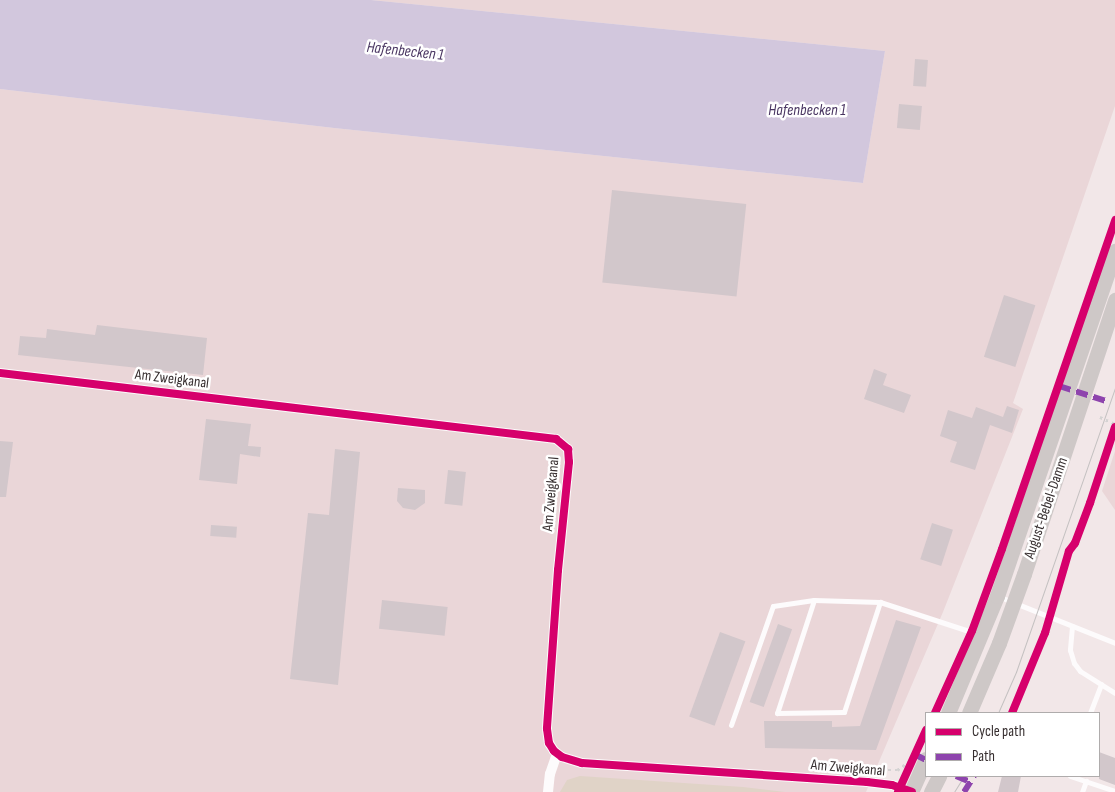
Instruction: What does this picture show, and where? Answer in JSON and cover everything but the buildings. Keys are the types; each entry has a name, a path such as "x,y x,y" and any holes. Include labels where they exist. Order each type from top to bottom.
{"main road":[{"name":"August-Bebel-Damm","path":"948,712 997,596 1115,252"},
{"name":"August-Bebel-Damm","path":"968,712 1013,602 1115,300"},
{"path":"909,791 925,761"},
{"path":"931,792 938,777"}],"street":[{"name":"Am Zweigkanal","path":"0,373 550,438 561,442 568,449 569,462 558,570 547,729 549,743 557,754 582,763 867,782 909,791"},
{"path":"548,792 550,774 557,754"}],"lane":[{"path":"997,596 1115,643"},
{"path":"730,725 773,606 814,600 880,602 981,635"},
{"path":"814,600 777,713 844,712 880,602"},
{"path":"1072,626 1070,650 1074,664 1080,671 1115,693"},
{"path":"1090,712 1101,684"},
{"path":"1073,777 1115,791"},
{"path":"1082,792 1086,781"}],"path":[{"path":"1100,417 1115,424"},
{"path":"868,773 869,770 897,770 911,760"},
{"path":"908,769 909,791"}],"shaded area":[{"path":"371,0 1115,0 1115,106 1013,403 1023,409 943,612 866,792 0,792 0,89 334,128 863,183 885,51"},
{"path":"1115,451 1115,510 1102,491"},
{"path":"580,776 743,787 785,792 560,792 567,780"}],"water":[{"name":"Hafenbecken 1","path":"0,0 371,0 885,51 863,183 334,128 0,89"}],"tram line":[{"path":"998,712 1016,672 1115,388"},
{"path":"954,792 963,777"}],"marked path":[{"path":"1059,386 1106,401"},
{"path":"914,754 925,760"},
{"path":"958,777 970,782"},
{"path":"964,792 973,777"}],"cycle path":[{"path":"935,712 972,631 1002,549 1115,220"},
{"path":"0,373 556,439 568,449 569,462 558,570 547,729 549,743 554,751 562,757 582,763 867,782 892,785 912,792"},
{"path":"1012,712 1045,633 1069,551 1075,543 1090,503 1115,427"},
{"path":"898,792 925,732"}]}
